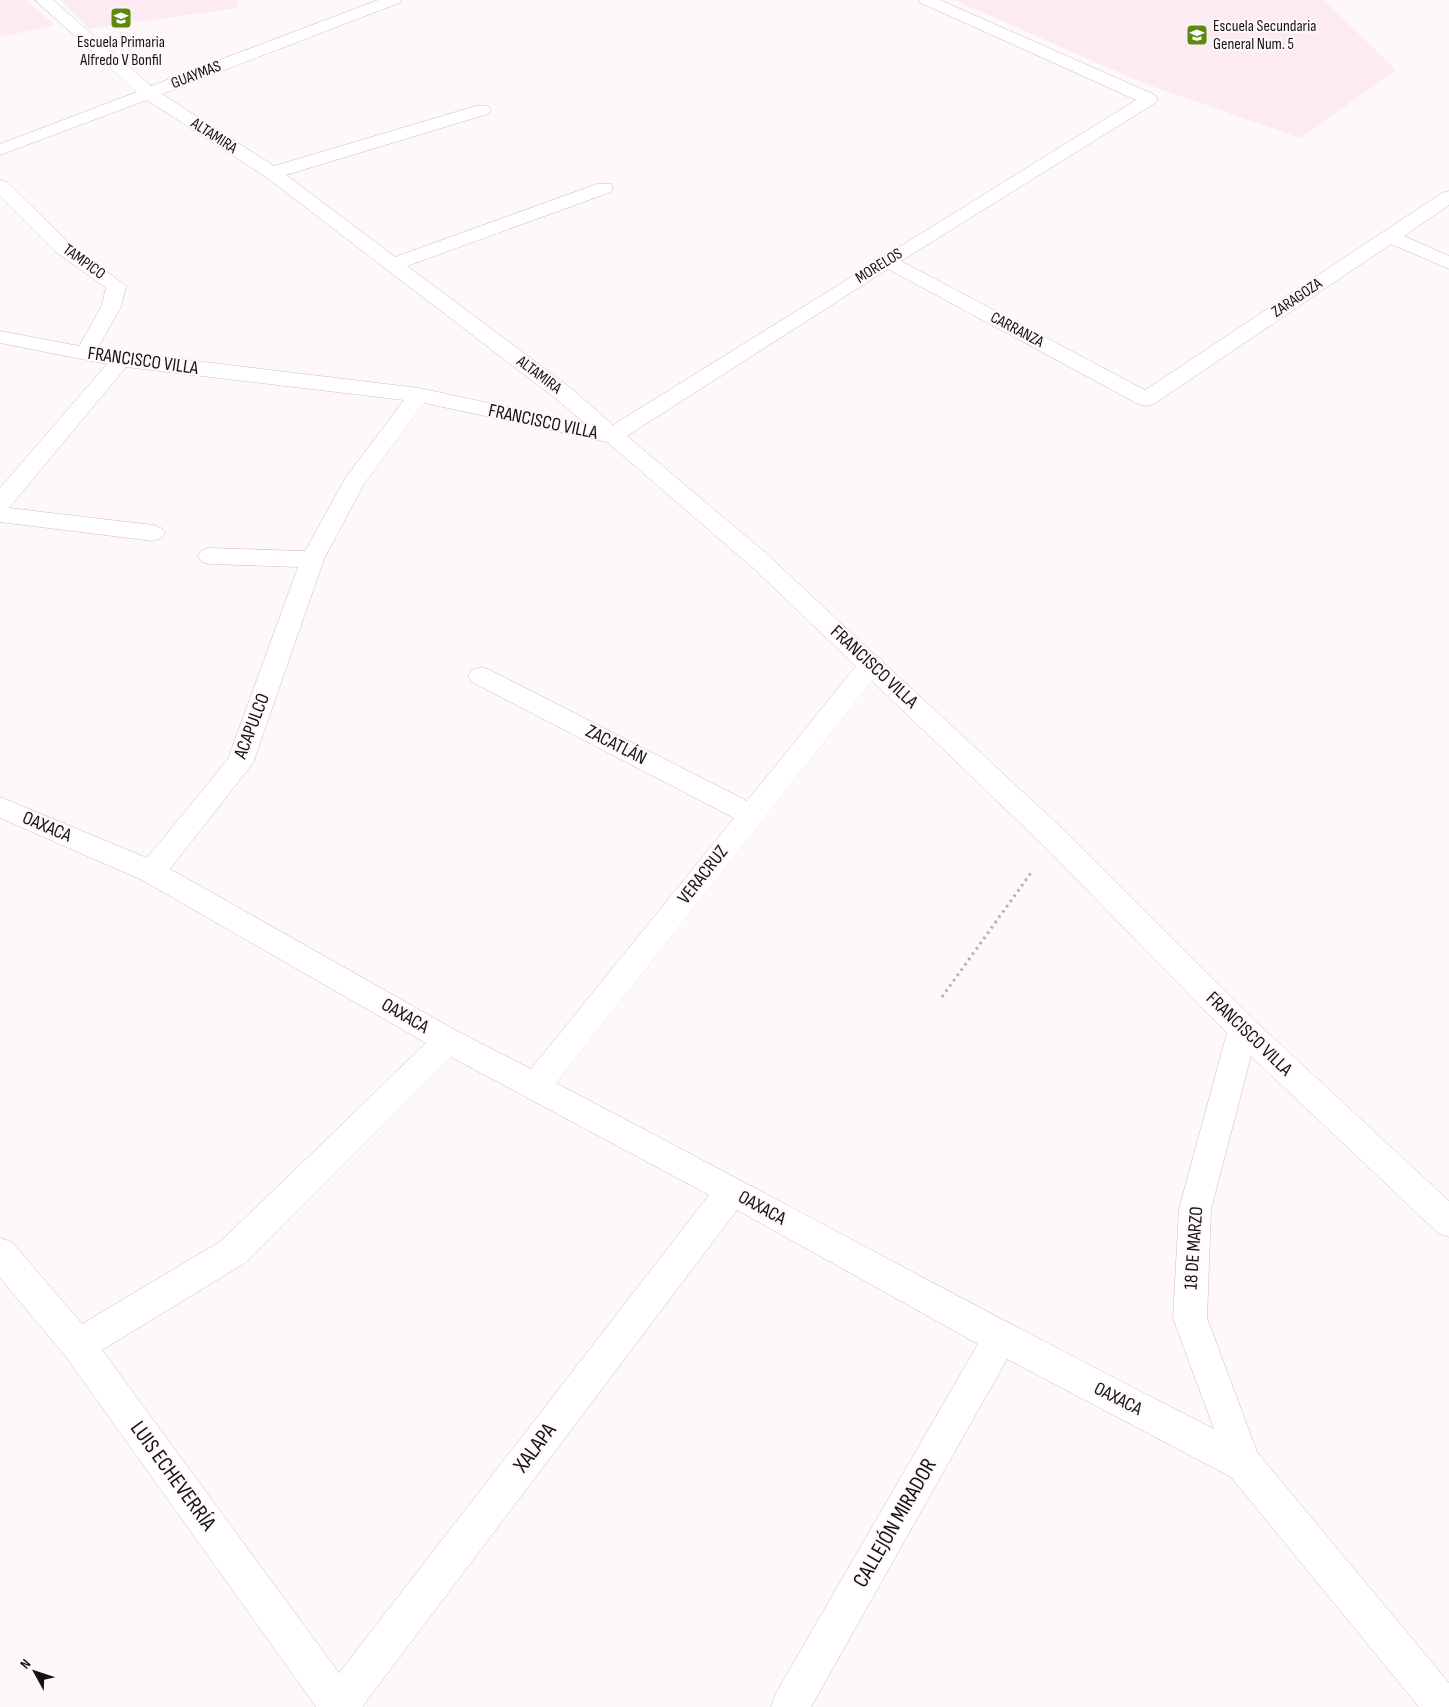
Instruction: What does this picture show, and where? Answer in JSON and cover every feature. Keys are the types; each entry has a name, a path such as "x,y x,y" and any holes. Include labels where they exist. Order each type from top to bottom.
{"street":[{"name":"ALTAMIRA","path":"43,0 148,93 272,173 391,265 564,394 611,436"},
{"name":"GUAYMAS","path":"0,150 393,0"},
{"name":"MORELOS","path":"611,436 1149,98 927,0"},
{"path":"272,173 482,110"},
{"name":"TAMPICO","path":"0,186 63,248 116,286 111,307 85,353"},
{"path":"391,265 604,188"},
{"name":"ZARAGOZA","path":"1146,399 1449,198"},
{"path":"1390,236 1449,263"},
{"name":"CARRANZA","path":"887,261 1146,399"},
{"name":"FRANCISCO VILLA","path":"0,337 121,360 419,395 611,436 760,561 872,664 1055,839 1243,1029 1449,1222"},
{"path":"0,504 121,360"},
{"name":"ACAPULCO","path":"152,872 240,763 312,559 354,482 419,395"},
{"path":"0,514 153,533"},
{"path":"210,556 312,559"},
{"name":"VERACRUZ","path":"535,1087 872,664"},
{"name":"ZACATLÁN","path":"481,676 751,815"},
{"name":"OAXACA","path":"0,807 152,872 448,1041 732,1191 1000,1338 1244,1464 1444,1707"},
{"name":"18 DE MARZO","path":"1243,1029 1195,1209 1190,1318 1244,1464"},
{"path":"78,1345 233,1252 448,1041"},
{"name":"XALAPA","path":"333,1706 732,1191"},
{"name":"LUIS ECHEVERRÍA","path":"0,1253 78,1345 333,1706"},
{"name":"CALLEJÓN MIRADOR","path":"790,1707 1000,1338"}],"path":[{"path":"942,998 1055,839"}],"shaded area":[{"path":"0,0 25,0 55,25 0,37"},
{"name":"Escuela Primaria Alfredo V Bonfil","path":"61,0 238,0 238,8 89,29"},
{"name":"Escuela Secundaria General Num. 5","path":"954,0 1324,0 1396,70 1300,138 1143,83"}],"place":[{"name":"Escuela Primaria Alfredo V Bonfil","path":"121,18"},
{"name":"Escuela Secundaria General Num. 5","path":"1197,35"}]}
